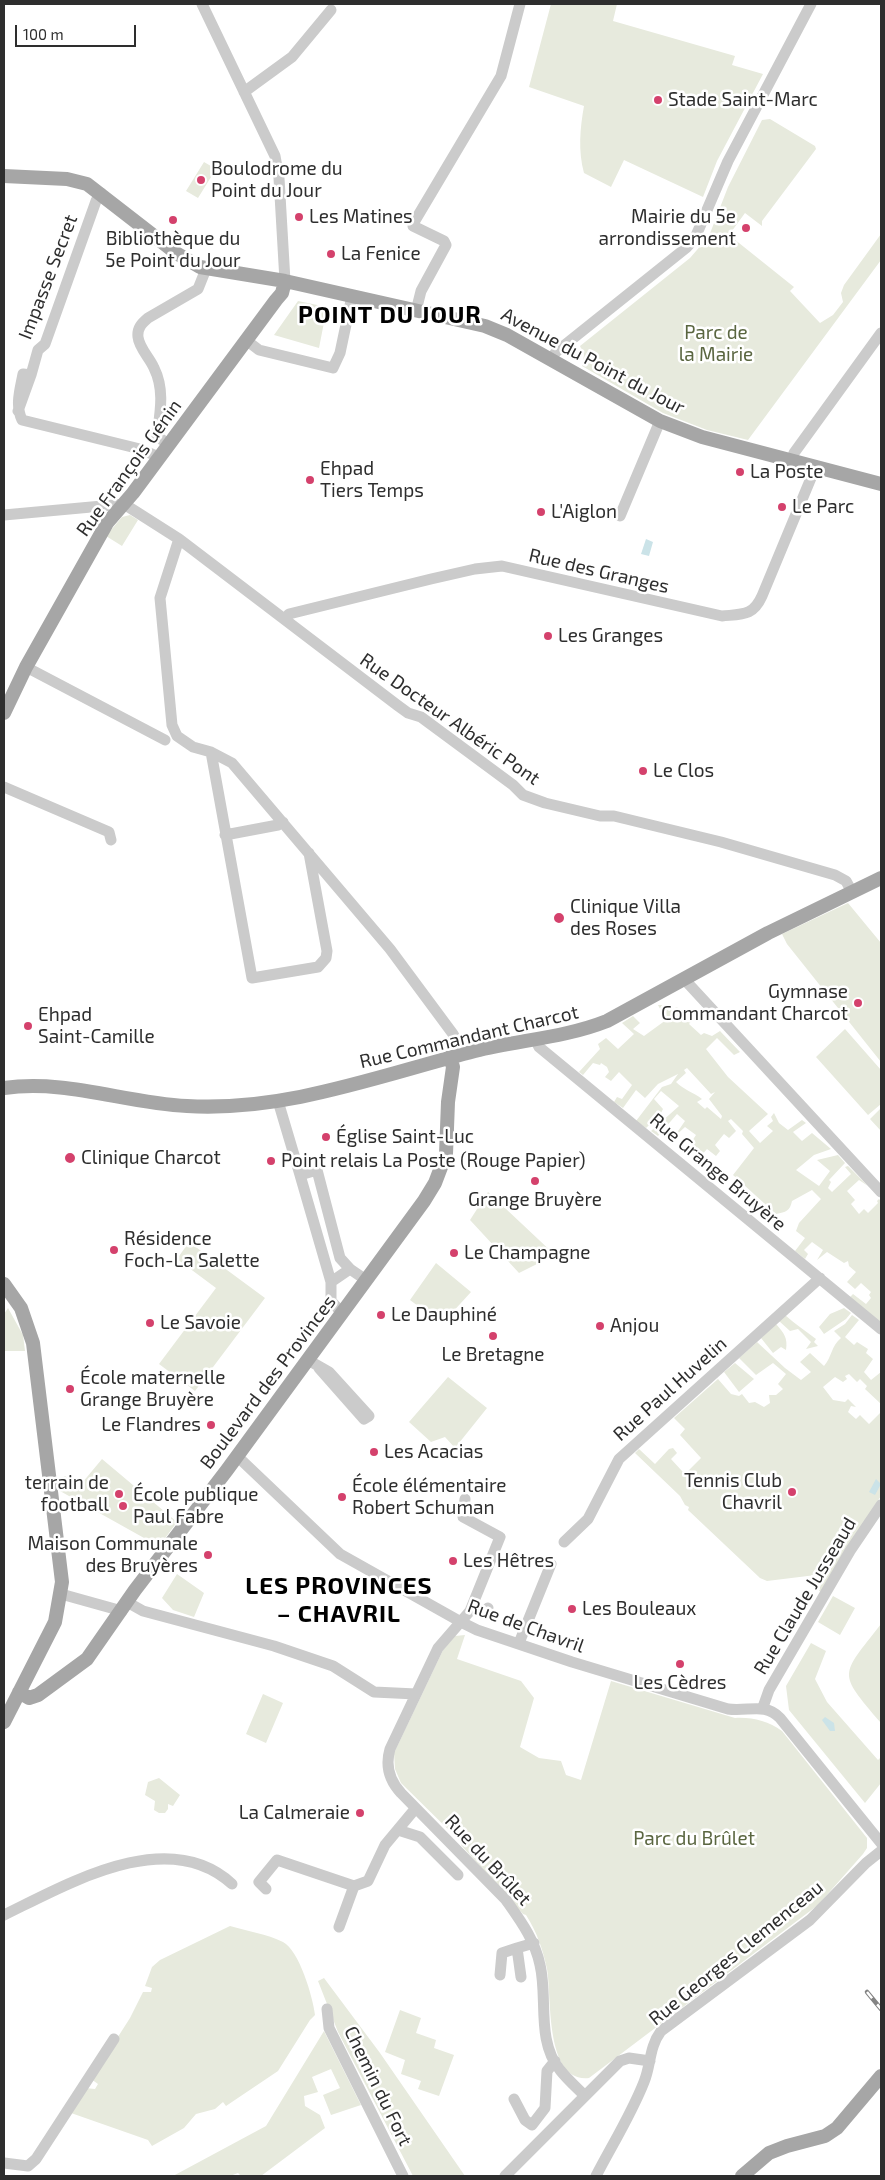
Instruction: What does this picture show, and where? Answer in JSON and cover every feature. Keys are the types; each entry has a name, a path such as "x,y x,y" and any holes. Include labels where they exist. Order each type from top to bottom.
{"main road":[{"name":"Avenue du Point du Jour","path":"4,176 67,179 87,184 102,193 176,253 206,269 285,281 489,327 660,421 702,437 792,459 881,484"},
{"name":"Rue François Génin","path":"4,712 26,667 105,527 124,504 154,454 168,445 282,293 285,281"},
{"name":"Rue Commandant Charcot","path":"4,1088 58,1086 186,1106 246,1106 278,1101 482,1050 585,1030 607,1021 768,933 881,878"},
{"name":"Boulevard des Provinces","path":"449,1093 464,1061 482,1050"},
{"name":"Boulevard des Provinces","path":"19,1692 28,1698 35,1696 87,1659 124,1606 237,1456 313,1364 342,1313 427,1196 442,1169 448,1137 449,1093 453,1064 451,1057"},
{"path":"4,1284 20,1308 33,1343 62,1582 55,1622 4,1722"},
{"path":"742,2176 769,2153 825,2136 837,2128 881,2076"}],"street":[{"path":"202,4 269,142 277,164 285,281"},
{"path":"416,311 421,291 446,245 444,241 413,226 413,224 501,76 520,4"},
{"path":"550,360 556,352 686,248 695,238 728,161 811,4"},
{"path":"244,92 292,57 331,10"},
{"name":"Impasse Secret","path":"102,193 96,201 45,344 38,350 20,416 154,454"},
{"path":"154,454 162,400 154,367 139,342 139,328 148,318 198,289 206,269"},
{"path":"246,340 259,350 333,368 340,353 352,296"},
{"path":"792,459 794,453 881,333"},
{"path":"620,516 660,421"},
{"path":"157,436 168,445"},
{"name":"Rue des Granges","path":"285,619 289,614 431,579 475,569 502,566 722,616 750,612 757,607 762,596 816,466"},
{"path":"4,515 124,504"},
{"name":"Rue Docteur Albéric Pont","path":"124,504 179,539 396,705 408,713 421,717 513,785 523,795 553,805 600,816 614,816 757,852 836,875 846,881 852,892"},
{"path":"179,539 160,598 172,725 177,736 193,747 211,752 232,763 309,852 390,949 460,1044 451,1057"},
{"path":"26,667 165,740"},
{"path":"211,752 252,978 318,967 326,958 309,852"},
{"path":"4,787 109,832 111,840"},
{"path":"226,835 278,825 282,822"},
{"path":"684,979 881,1192"},
{"name":"Rue Grange Bruyère","path":"536,1041 539,1047 881,1329"},
{"path":"278,1101 331,1282 331,1301 342,1313"},
{"path":"300,1174 317,1170 345,1265 366,1280"},
{"path":"326,1267 345,1265"},
{"path":"331,1282 345,1265"},
{"name":"Rue Paul Huvelin","path":"564,1542 588,1519 619,1459 820,1278"},
{"path":"313,1364 329,1372 368,1416 364,1419 313,1364"},
{"name":"Rue de Chavril","path":"237,1456 340,1554 477,1630 586,1666 728,1709 743,1710 764,1707"},
{"name":"Rue du Brûlet","path":"465,1499 463,1517 500,1537 470,1611 442,1641 390,1749 387,1765 394,1786 506,1900 534,1943 541,1965 546,2034 559,2069 584,2095"},
{"name":"Rue Claude Jusseaud","path":"764,1707 769,1690 850,1551 881,1505"},
{"path":"519,1643 551,1564"},
{"path":"61,1594 124,1606 296,1654 333,1666 374,1692 416,1694"},
{"path":"764,1707 780,1718 881,1843"},
{"path":"266,1889 259,1882 277,1860 354,1886 368,1881 385,1845 415,1809"},
{"path":"398,1830 420,1837 458,1874"},
{"name":"Rue Georges Clemenceau","path":"596,2176 636,2100 646,2077 652,2045 661,2031 810,1920 866,1863 881,1851"},
{"path":"4,1915 81,1879 140,1859 170,1859 200,1863 220,1873 232,1884"},
{"path":"339,1927 354,1886"},
{"path":"500,1975 502,1953 534,1943"},
{"path":"518,1948 521,1977"},
{"name":"Chemin du Fort","path":"327,2009 329,2028 403,2176"},
{"path":"4,2163 28,2166 36,2159 114,2039"},
{"path":"505,2176 620,2061 629,2058 650,2061"},
{"path":"514,2099 525,2120 532,2125 545,2108 546,2071 555,2061"}],"green space":[{"name":"Stade Saint-Marc","path":"551,4 617,4 613,21 735,56 732,65 763,74 717,161 703,197 624,160 611,187 584,173 580,140 584,106 529,87"},
{"name":"Parc de la Mairie","path":"770,119 815,146 816,149 762,221 762,226 745,213 729,235 794,287 790,291 820,323 833,315 843,302 841,293 844,285 881,234 881,260 748,440 707,430 663,413 582,366 584,355 580,346 690,258 709,236 728,187 762,120"},
{"name":"Boulodrome du Point du Jour","path":"204,162 216,169 198,198 186,191"},
{"path":"298,301 327,307 319,348 274,335"},
{"path":"130,515 138,520 122,546 106,536 122,517"},
{"name":"Gymnase Commandant Charcot","path":"848,903 881,943 881,1062 787,944 782,934"},
{"path":"658,1005 662,1005 669,1011 677,1007 682,1013 690,1015 692,1020 689,1024 701,1035 704,1033 712,1036 720,1031 740,1052 734,1055 717,1038 706,1049 728,1077 768,1114 749,1131 760,1143 773,1131 767,1126 773,1121 771,1117 774,1113 779,1123 788,1130 802,1120 806,1123 793,1132 802,1141 812,1133 831,1149 814,1155 796,1170 819,1186 830,1171 817,1160 838,1155 845,1163 829,1180 831,1182 828,1188 832,1192 851,1174 845,1167 848,1166 868,1186 859,1180 847,1191 855,1200 851,1204 859,1214 864,1209 868,1213 878,1203 879,1199 881,1201 881,1323 850,1297 853,1294 866,1304 871,1298 869,1295 871,1292 861,1283 855,1289 847,1282 856,1272 849,1266 848,1261 844,1263 827,1252 817,1260 823,1250 812,1242 804,1250 808,1254 805,1259 795,1251 805,1238 796,1231 799,1223 821,1199 812,1190 792,1201 787,1210 776,1214 733,1175 754,1148 742,1134 743,1131 731,1119 728,1121 736,1131 729,1138 724,1134 715,1145 720,1151 716,1156 707,1149 701,1156 700,1152 690,1144 696,1135 685,1127 672,1139 670,1137 676,1134 685,1121 677,1114 658,1136 651,1131 679,1106 661,1091 654,1099 663,1109 660,1115 646,1128 636,1121 662,1087 671,1084 678,1074 658,1084 645,1098 636,1090 623,1108 614,1102 617,1097 622,1099 632,1085 619,1072 611,1081 605,1077 609,1072 607,1067 601,1063 600,1065 593,1063 583,1075 579,1072 600,1049 598,1044 606,1038 618,1049 634,1034 622,1023 633,1016 640,1023 633,1029 644,1036 666,1020","holes":["687,1068 711,1094 715,1092 709,1099 722,1116 721,1119 707,1107 705,1109 697,1102 702,1099 676,1082 686,1073 684,1070"]},
{"path":"845,1029 881,1070 881,1104 868,1115 816,1057"},
{"path":"881,1108 881,1131 870,1119"},
{"path":"488,1192 555,1255 519,1273 470,1220"},
{"path":"189,1242 265,1298 195,1391 159,1364 216,1288 177,1259"},
{"path":"436,1263 471,1292 450,1315 426,1312 410,1300"},
{"path":"8,1308 23,1335 25,1351 4,1351 4,1314"},
{"path":"844,1308 851,1313 846,1319 824,1334 819,1327 830,1314"},
{"path":"785,1315 816,1339 814,1342 818,1346 806,1349 811,1342 798,1329 790,1331 779,1321"},
{"name":"Tennis Club Chavril","path":"852,1315 859,1320 845,1337 854,1345 857,1342 868,1349 866,1353 873,1359 864,1372 871,1380 881,1372 881,1404 865,1389 867,1386 860,1379 857,1382 849,1374 845,1376 847,1379 843,1382 835,1377 823,1387 833,1400 845,1402 848,1399 856,1407 851,1406 848,1412 856,1419 860,1415 869,1424 881,1412 881,1496 849,1545 824,1592 819,1591 824,1574 767,1581 760,1578 688,1510 689,1507 685,1505 680,1496 635,1453 639,1449 655,1464 669,1449 673,1448 677,1453 671,1459 682,1471 687,1472 701,1458 680,1435 685,1429 674,1418 718,1379 731,1394 739,1396 742,1394 749,1403 755,1402 764,1407 770,1403 769,1395 776,1395 783,1389 778,1384 786,1374 773,1363 756,1375 739,1358 757,1342 801,1380 811,1372 800,1362 810,1353 824,1366 835,1344 841,1338 834,1331 845,1324"},
{"path":"776,1324 785,1336 786,1350 781,1347 773,1353 761,1338"},
{"path":"735,1363 754,1379 739,1392 724,1372"},
{"path":"448,1377 487,1408 455,1448 445,1437 431,1442 409,1422"},
{"name":"École publique Paul Fabre","path":"102,1459 177,1522 163,1541 160,1539 153,1543 60,1491 59,1480 65,1476 77,1485 82,1483"},
{"path":"177,1574 204,1593 194,1617 173,1610 162,1598"},
{"path":"833,1596 855,1608 840,1635 818,1622"},
{"path":"881,1624 881,1723 857,1693 851,1683 849,1674 851,1665"},
{"name":"Parc du Brûlet","path":"465,1635 457,1659 521,1681 534,1698 520,1747 539,1758 561,1761 566,1775 581,1780 611,1681 735,1718 760,1720 782,1731 867,1838 867,1848 863,1854 818,1905 589,2078 574,2076 564,2067 557,2053 553,2035 547,1969 530,1921 461,1845 461,1842 401,1783 395,1769 394,1753 443,1650 455,1636"},
{"path":"811,1643 826,1651 815,1679 827,1702 878,1760 881,1757 881,1783 865,1803 789,1710 786,1686"},
{"path":"263,1694 283,1703 266,1743 246,1734"},
{"path":"159,1778 180,1795 173,1806 168,1804 168,1809 165,1813 159,1813 154,1810 155,1801 145,1795 148,1782"},
{"path":"230,1926 283,1942 289,1947 300,1964 308,1986 315,2015 278,2071 226,2106 223,2102 215,2109 196,2114 184,2128 152,2146 148,2140 71,2113 85,2088 95,2089 98,2084 91,2079 130,2018 143,1992 151,1992 152,1988 145,1986 152,1967 160,1960"},
{"path":"324,1978 380,2053 465,2176 413,2176 338,2032 318,1981"},
{"path":"400,2010 421,2018 416,2033 436,2040 434,2048 454,2055 439,2096 418,2089 421,2081 401,2074 405,2060 385,2052"},
{"path":"324,2031 361,2105 331,2115 323,2095 340,2088 331,2069 312,2077 318,2092 304,2096 305,2106 320,2115 325,2128 261,2176 241,2176 238,2173 230,2176 173,2176 266,2126"}],"water":[{"path":"646,539 653,542 649,556 641,554"},
{"path":"876,1479 881,1484 875,1495 869,1492"},
{"path":"825,1717 834,1723 835,1731 830,1731 822,1720"}],"railway":[{"path":"867,1992 881,2009"}],"place":[{"name":"Stade Saint-Marc","path":"658,100"},
{"name":"Boulodrome du Point du Jour","path":"201,180"},
{"name":"Les Matines","path":"299,217"},
{"name":"Bibliothèque du 5e Point du Jour","path":"173,220"},
{"name":"Mairie du 5e arrondissement","path":"746,228"},
{"name":"La Fenice","path":"331,254"},
{"name":"La Poste","path":"740,472"},
{"name":"Ehpad Tiers Temps","path":"310,480"},
{"name":"Le Parc","path":"782,507"},
{"name":"L'Aiglon","path":"541,512"},
{"name":"Les Granges","path":"548,636"},
{"name":"Le Clos","path":"643,771"},
{"name":"Clinique Villa des Roses","path":"559,918"},
{"name":"Gymnase Commandant Charcot","path":"858,1003"},
{"name":"Ehpad Saint-Camille","path":"28,1026"},
{"name":"Église Saint-Luc","path":"326,1137"},
{"name":"Clinique Charcot","path":"70,1158"},
{"name":"Point relais La Poste (Rouge Papier)","path":"271,1161"},
{"name":"Grange Bruyère","path":"535,1181"},
{"name":"Résidence Foch-La Salette","path":"114,1250"},
{"name":"Le Champagne","path":"454,1253"},
{"name":"Le Dauphiné","path":"381,1315"},
{"name":"Le Savoie","path":"150,1323"},
{"name":"Anjou","path":"600,1326"},
{"name":"Le Bretagne","path":"493,1336"},
{"name":"École maternelle Grange Bruyère","path":"70,1389"},
{"name":"Le Flandres","path":"211,1425"},
{"name":"Les Acacias","path":"374,1452"},
{"name":"Tennis Club Chavril","path":"792,1492"},
{"name":"terrain de football","path":"119,1494"},
{"name":"École élémentaire Robert Schuman","path":"342,1497"},
{"name":"École publique Paul Fabre","path":"123,1506"},
{"name":"Maison Communale des Bruyères","path":"208,1555"},
{"name":"Les Hêtres","path":"453,1561"},
{"name":"Les Bouleaux","path":"572,1609"},
{"name":"Les Cèdres","path":"680,1664"},
{"name":"La Calmeraie","path":"360,1813"}],"district":[{"name":"POINT DU JOUR","path":"390,315"},
{"name":"LES PROVINCES – CHAVRIL","path":"339,1600"}]}
